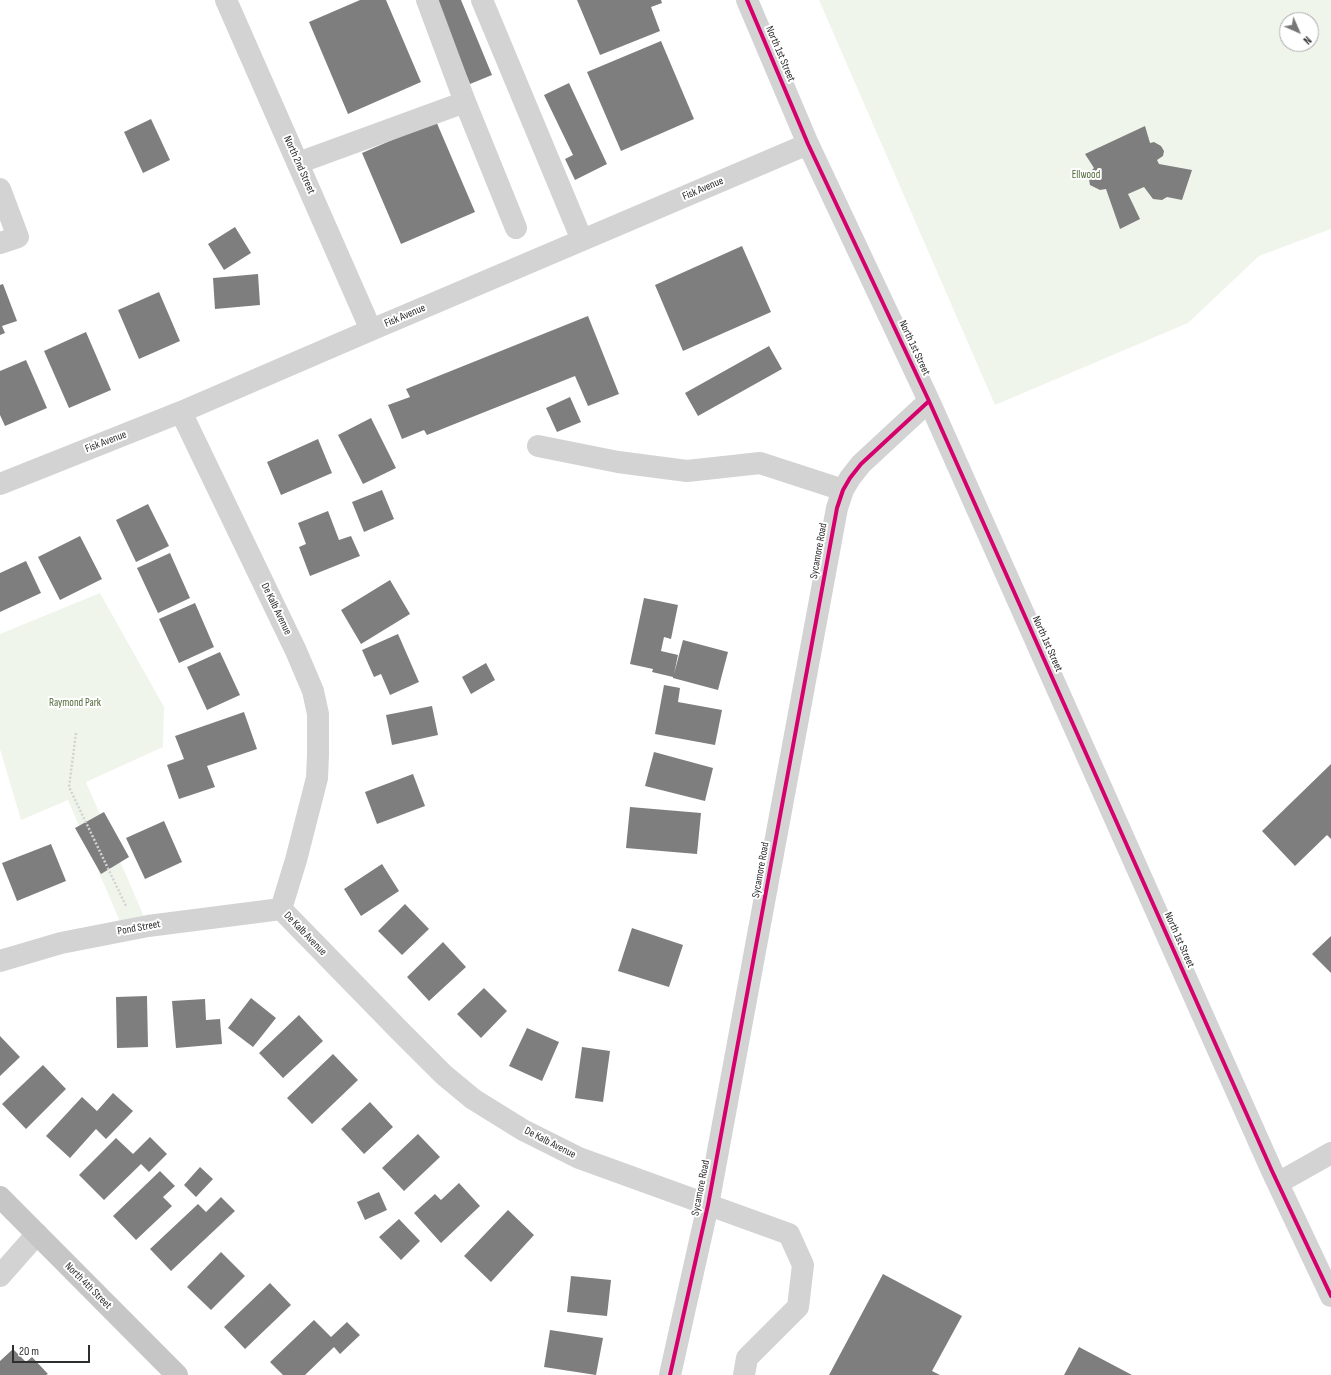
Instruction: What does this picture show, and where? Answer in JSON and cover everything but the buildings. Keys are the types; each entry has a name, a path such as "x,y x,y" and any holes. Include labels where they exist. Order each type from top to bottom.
{"main road":[{"name":"North 4th Street","path":"0,1197 177,1375"}],"street":[{"name":"North 2nd Street","path":"226,0 371,330"},
{"path":"427,0 465,102 516,228"},
{"path":"482,0 582,240"},
{"name":"North 1st Street","path":"747,0 808,144 929,401 1278,1183 1331,1296"},
{"path":"298,162 465,102"},
{"name":"Fisk Avenue","path":"0,484 182,412 808,144"},
{"path":"0,189 18,237 0,243"},
{"name":"Sycamore Road","path":"670,1375 708,1205 837,508 843,490 861,464 929,401"},
{"name":"De Kalb Avenue","path":"182,412 296,651 312,690 318,714 317,778 296,860 281,909 444,1075 473,1099 523,1130 579,1158 789,1234 803,1265 798,1307 747,1358 744,1375"},
{"path":"538,446 618,462 687,471 760,463 843,490"},
{"name":"Pond Street","path":"0,961 61,943 136,928 281,909"},
{"path":"1278,1183 1331,1153"},
{"path":"0,1276 37,1234"}],"path":[{"path":"76,733 69,787 136,928"}],"green space":[{"name":"Ellwood","path":"819,0 1331,0 1331,229 1259,256 1188,323 995,405"},
{"name":"Raymond Park","path":"100,593 164,707 163,747 86,782 148,926 124,931 68,800 21,820 0,749 0,634"}],"cycle path":[{"path":"747,0 808,144 929,401 1272,1171 1331,1296"},
{"path":"670,1375 708,1205 837,508 843,490 861,464 929,401"}]}
